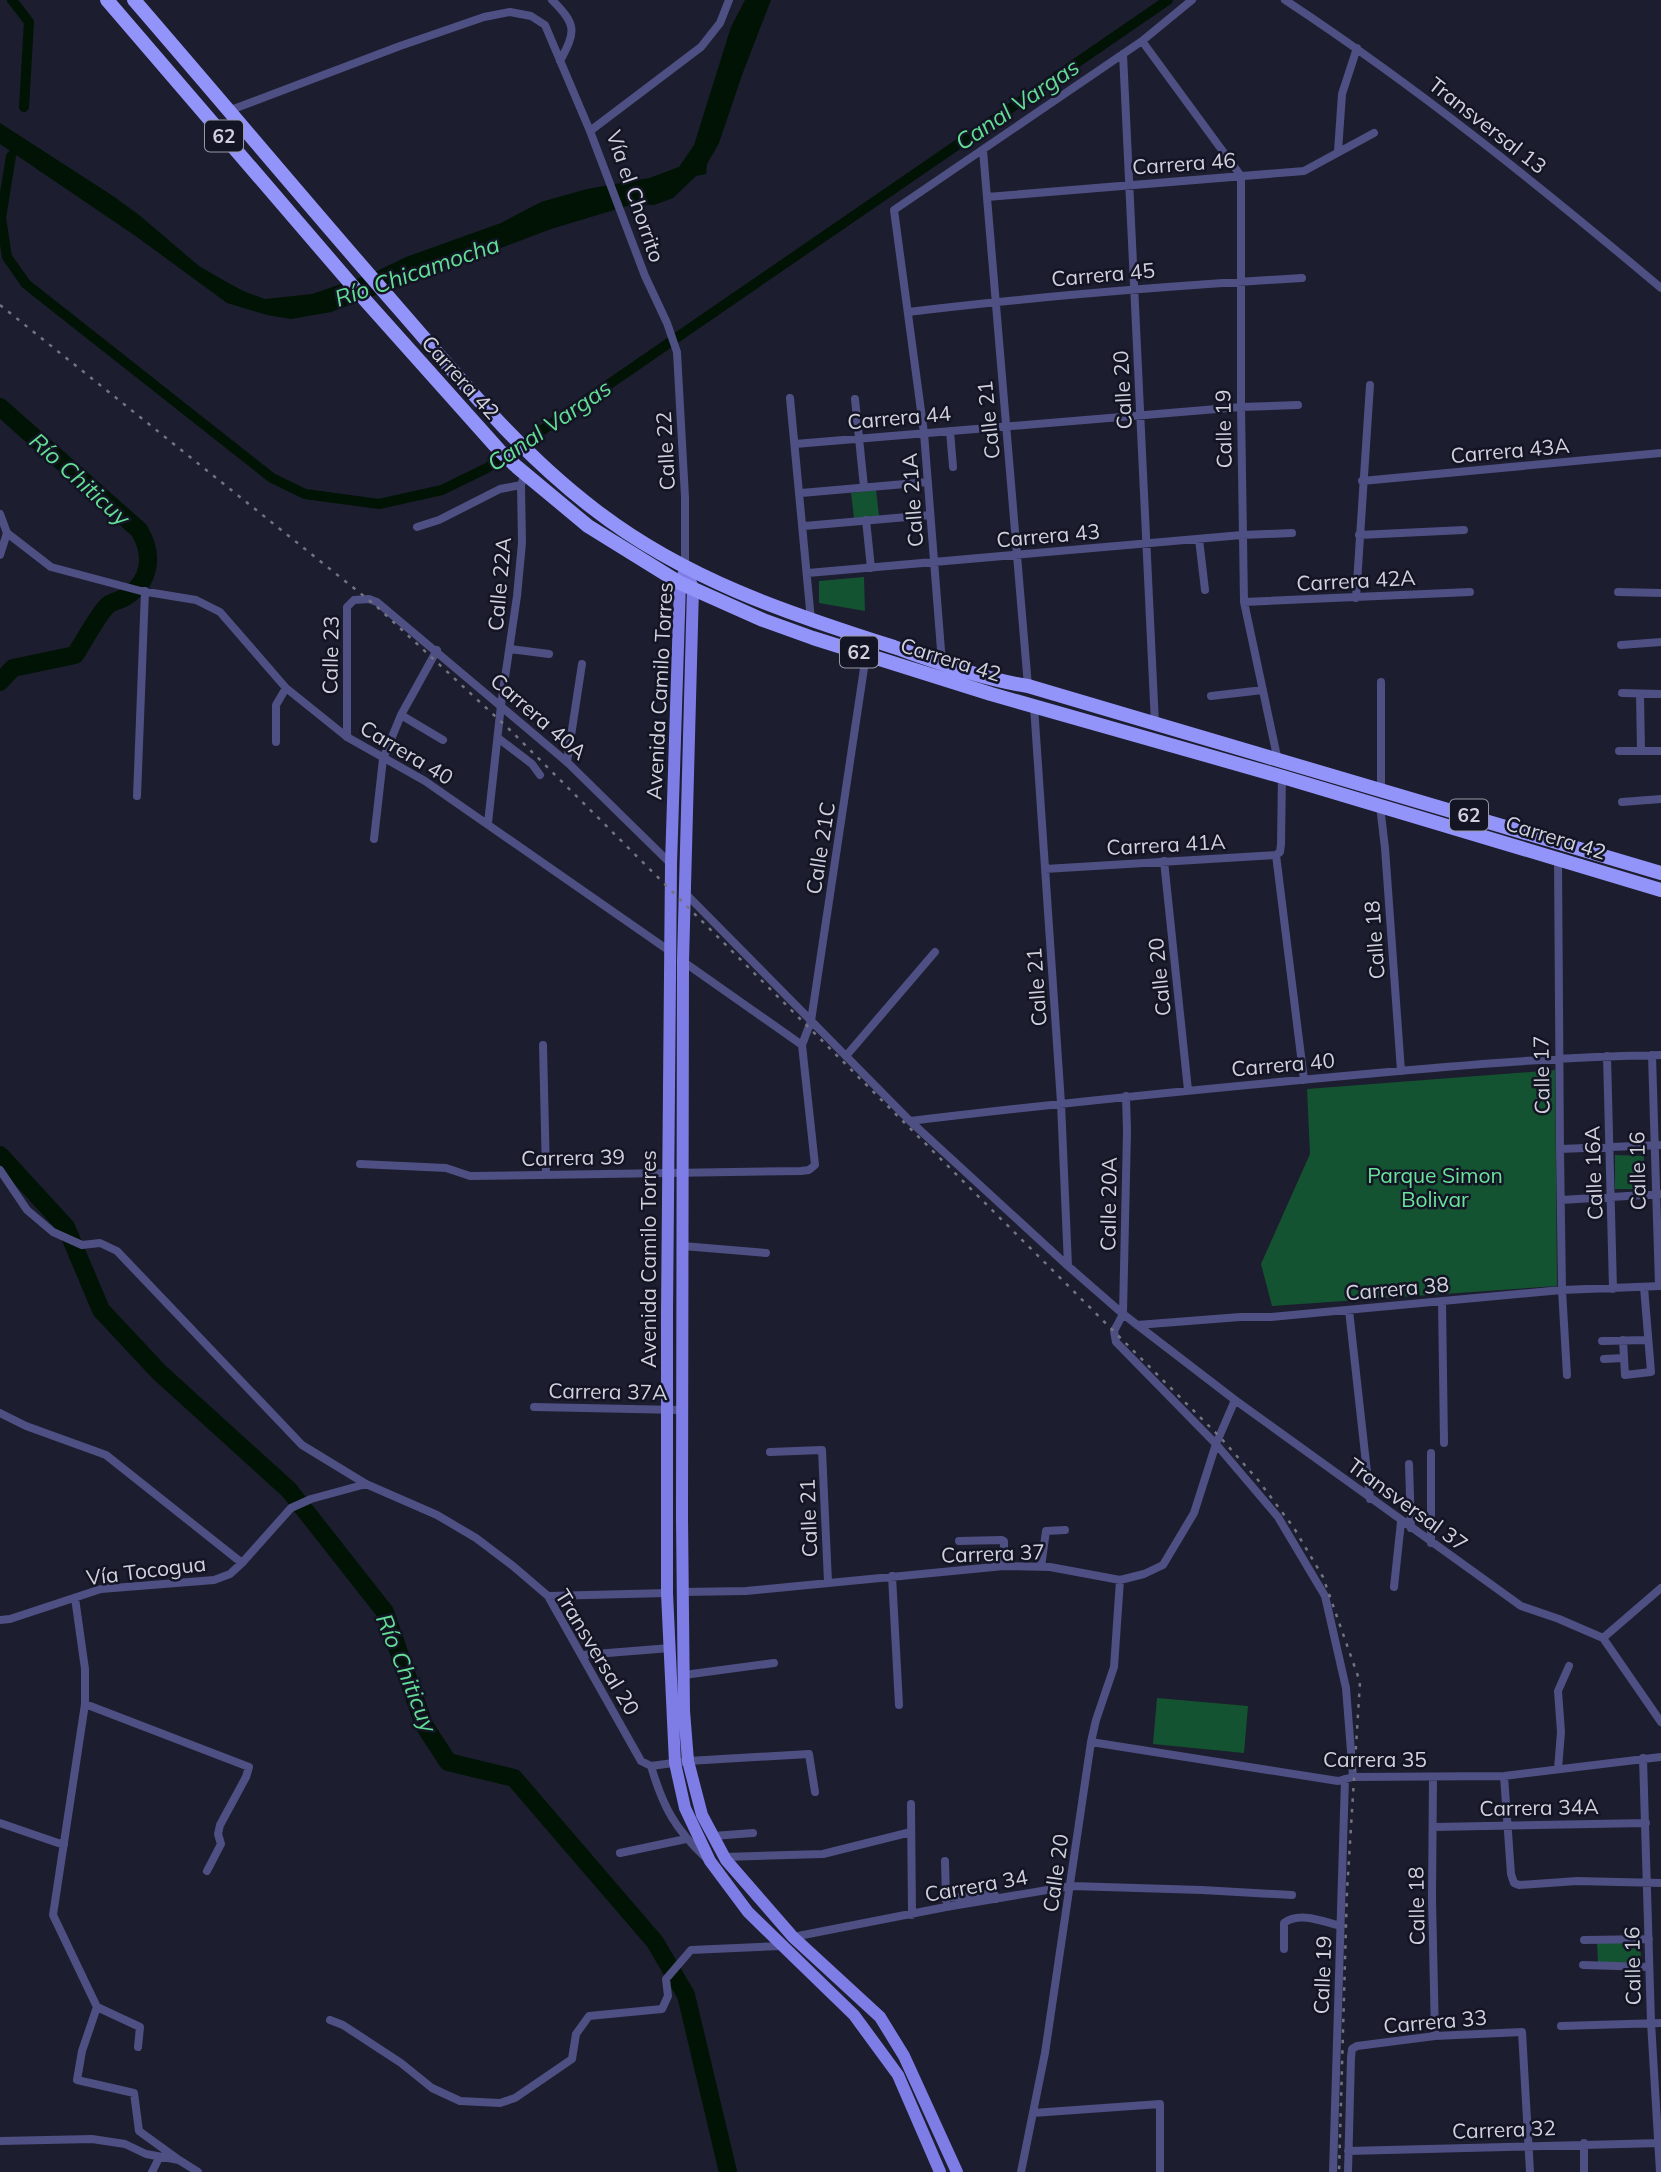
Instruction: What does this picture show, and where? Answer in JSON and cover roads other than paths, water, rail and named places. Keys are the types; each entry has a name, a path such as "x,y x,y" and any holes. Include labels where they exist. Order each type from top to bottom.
{"highway":[{"name":"Carrera 42","path":"107,0 341,272 521,475 588,526 687,585 763,620 866,655 1034,706 1283,776 1661,890"},
{"name":"62","path":"134,0 227,111"},
{"name":"Carrera 42","path":"227,111 514,439 595,510 685,568 757,601 942,663 1661,873"}],"main road":[{"name":"Avenida Camilo Torres","path":"685,568 686,894 683,961 681,1410 684,1675 681,1762 702,1815 724,1857 793,1937 867,2003 888,2029 904,2056 957,2172"},
{"name":"Avenida Camilo Torres","path":"687,585 671,864 667,1409 667,1593 685,1808 710,1861 748,1912 854,2015 898,2075 940,2172"}],"street":[{"path":"552,0 573,26 573,37 560,61"},
{"name":"Vía el Chorrito","path":"671,333 645,276 590,131 701,47 720,23 729,0"},
{"path":"983,150 1142,41 1192,0"},
{"name":"Transversal 13","path":"1285,0 1357,48 1476,137 1661,288"},
{"path":"227,111 400,46 484,17 510,12 531,16 545,25 590,131"},
{"path":"1142,41 1241,176"},
{"path":"1338,151 1342,93 1357,48"},
{"name":"Calle 20","path":"1123,54 1156,724"},
{"name":"Carrera 46","path":"987,197 1304,171 1374,133"},
{"name":"Calle 21","path":"983,150 1028,686"},
{"name":"Calle 21A","path":"942,663 924,433 894,210 983,150"},
{"name":"Calle 19","path":"1241,176 1244,602 1277,759 1283,776 1281,844 1280,852 1276,855"},
{"name":"Carrera 45","path":"908,312 994,301 1302,278"},
{"name":"Calle 22","path":"671,333 677,352 685,496 685,568"},
{"path":"1356,597 1370,385"},
{"path":"790,398 811,620"},
{"path":"855,399 864,487"},
{"name":"Carrera 44","path":"795,444 1007,425 1298,405"},
{"path":"950,430 953,467"},
{"name":"Carrera 43A","path":"1362,481 1661,453"},
{"path":"417,527 439,520 500,489 521,475"},
{"name":"Calle 22A","path":"488,823 522,543 521,475"},
{"path":"800,493 928,482"},
{"path":"0,514 7,533 0,555"},
{"path":"804,526 930,515"},
{"path":"866,520 872,568"},
{"path":"1359,535 1464,530"},
{"name":"Carrera 40","path":"7,533 51,567 143,591 197,600 220,612 286,688 347,737 425,781 488,823 802,1045"},
{"name":"Carrera 43","path":"808,573 1242,535 1292,533"},
{"path":"1199,539 1205,590"},
{"path":"137,796 143,591"},
{"name":"Carrera 42A","path":"1244,602 1470,592"},
{"path":"1618,592 1661,593"},
{"name":"Calle 23","path":"347,737 347,607 354,600 369,599 377,602"},
{"name":"Carrera 40A","path":"377,602 567,762 671,864"},
{"path":"1621,645 1661,642"},
{"path":"510,649 549,654"},
{"path":"374,839 383,759 401,715 437,650"},
{"name":"Calle 21C","path":"802,1045 811,1021 866,655"},
{"path":"567,762 582,664"},
{"path":"1381,682 1381,790"},
{"path":"276,742 276,705 286,688"},
{"path":"1211,696 1263,690"},
{"path":"1622,693 1661,694"},
{"path":"1640,694 1641,751"},
{"name":"Calle 21","path":"1034,706 1061,1103 1068,1266"},
{"path":"401,715 443,740"},
{"path":"498,738 532,764 540,775"},
{"path":"1619,751 1661,751"},
{"path":"1622,802 1661,799"},
{"name":"Calle 18","path":"1380,806 1401,1071"},
{"path":"1276,855 1304,1080"},
{"name":"Carrera 41A","path":"1045,869 1276,855"},
{"name":"Calle 17","path":"1558,860 1562,1290 1567,1375"},
{"name":"Calle 20","path":"1164,861 1188,1090"},
{"path":"671,864 686,868"},
{"path":"686,894 910,1121 1123,1314 1114,1331 1116,1342 1216,1444"},
{"path":"846,1056 935,952"},
{"path":"543,1045 546,1175"},
{"name":"Carrera 39","path":"360,1164 446,1168 470,1176 809,1170 815,1165 815,1152 802,1045"},
{"name":"Carrera 40","path":"910,1121 1125,1096 1401,1071 1558,1058 1656,1055"},
{"name":"Calle 16","path":"1656,1055 1660,1286"},
{"name":"Calle 16A","path":"1607,1056 1613,1289"},
{"name":"Calle 20A","path":"1123,1314 1127,1131 1125,1096"},
{"path":"1560,1149 1658,1145"},
{"path":"0,1170 27,1210 53,1232 78,1243 100,1243 117,1251 302,1446 366,1484"},
{"path":"1561,1200 1658,1194"},
{"path":"683,1247 766,1253"},
{"name":"Carrera 38","path":"1137,1325 1271,1317 1562,1290 1660,1286"},
{"path":"1623,1340 1625,1375 1651,1372 1644,1287"},
{"path":"1442,1301 1444,1443"},
{"path":"1349,1310 1370,1499"},
{"name":"Transversal 37","path":"1123,1314 1235,1401 1521,1606 1603,1638"},
{"path":"1602,1341 1648,1340"},
{"path":"1604,1359 1624,1358"},
{"name":"Carrera 37","path":"684,1592 746,1591 1004,1566 1041,1567 1120,1580 1144,1574 1163,1565 1194,1513 1216,1444 1235,1401"},
{"name":"Carrera 37A","path":"534,1407 681,1410"},
{"path":"0,1413 26,1426 106,1455 242,1563"},
{"name":"Calle 19","path":"1216,1444 1278,1517 1325,1596 1346,1688 1349,1778 1333,2172"},
{"name":"Calle 21","path":"770,1452 818,1448 822,1450 828,1582"},
{"path":"1431,1453 1431,1543"},
{"path":"1409,1464 1411,1528"},
{"name":"Vía Tocogua","path":"0,1620 101,1589 215,1580 230,1574 242,1563 291,1508 311,1499 366,1484"},
{"name":"Transversal 20","path":"366,1484 437,1515 476,1538 548,1596 641,1761 651,1766 659,1795 686,1839 710,1861"},
{"path":"1394,1587 1401,1522"},
{"path":"1041,1567 1046,1531 1065,1530"},
{"path":"959,1541 1002,1540 1004,1566"},
{"path":"892,1576 899,1705"},
{"name":"Calle 20","path":"1021,2172 1045,2053 1091,1742 1114,1667 1120,1580"},
{"path":"1661,1588 1603,1638 1661,1722"},
{"path":"548,1596 667,1593"},
{"path":"75,1598 85,1669 85,1704 53,1914 97,2007 140,2027 138,2047"},
{"path":"583,1656 670,1648"},
{"path":"684,1675 774,1663"},
{"path":"1558,1769 1561,1732 1558,1691 1569,1666"},
{"path":"85,1704 249,1767 220,1825 218,1834 221,1844 207,1871"},
{"name":"Carrera 35","path":"1091,1742 1338,1781 1349,1778 1504,1776 1661,1757"},
{"path":"651,1766 809,1754 815,1792"},
{"name":"Calle 16","path":"1643,1758 1651,2022 1660,2172"},
{"path":"1504,1776 1511,1874 1514,1883 1661,1883"},
{"name":"Calle 18","path":"1433,1777 1436,2036"},
{"path":"911,1804 912,1915"},
{"path":"0,1823 64,1844"},
{"name":"Carrera 34A","path":"1433,1827 1646,1823"},
{"path":"724,1857 838,1852 911,1832"},
{"path":"713,1836 752,1833"},
{"path":"620,1853 686,1839"},
{"path":"945,1861 946,1902"},
{"name":"Carrera 34","path":"793,1937 912,1915 946,1902 996,1899 1071,1886 1292,1895"},
{"path":"1284,1949 1284,1923 1291,1918 1312,1919 1341,1926"},
{"path":"1584,1940 1649,1939"},
{"path":"330,2020 343,2025 401,2063 432,2088 460,2101 500,2103 515,2098 572,2060 576,2034 589,2016 662,2009 668,1996 666,1979 691,1950 781,1946"},
{"path":"1583,1965 1650,1967"},
{"path":"97,2007 82,2051 77,2080 134,2093 138,2132 198,2172"},
{"path":"1561,2026 1661,2023"},
{"name":"Carrera 33","path":"1348,2151 1353,2049 1357,2046 1436,2036 1522,2032 1528,2145"},
{"path":"1033,2113 1160,2104 1160,2172"},
{"path":"0,2141 92,2139 124,2144 159,2158 178,2160"},
{"path":"1584,2143 1584,2172"},
{"name":"Carrera 32","path":"1348,2151 1660,2143"},
{"path":"1528,2145 1530,2172"},
{"path":"1348,2151 1348,2172"},
{"path":"152,2172 159,2158"}],"water":[{"name":"Río Chicamocha","path":"745,0 771,0 719,143 707,164 706,174 696,176 673,198 654,205 634,204 551,229 331,312 291,319 227,303 137,237 0,144 0,123 113,196 199,266 243,291 265,299 312,294 501,223 541,202 587,189 649,178 679,167 694,145 731,27"}],"waterway":[{"name":"Canal Vargas","path":"12,0 29,22 24,107"},
{"name":"Canal Vargas","path":"11,156 1,218 7,257 26,284 272,478 305,494 379,504 442,490 487,468 1168,0"},
{"name":"Río Chiticuy","path":"0,407 139,530 148,557 148,566 141,582 127,596 104,609 75,655 13,668 0,682"},
{"name":"Río Chiticuy","path":"0,1155 66,1227 101,1310 159,1372 289,1490 385,1612 424,1725 448,1762 514,1778 655,1942 686,1995 728,2172"}],"railway":[{"path":"0,305 375,605 509,729 1219,1436 1258,1480 1294,1528 1323,1577 1360,1682 1347,1891 1339,2172"}],"park label":[{"name":"Parque Simon Bolivar","path":"1435,1187"}]}
